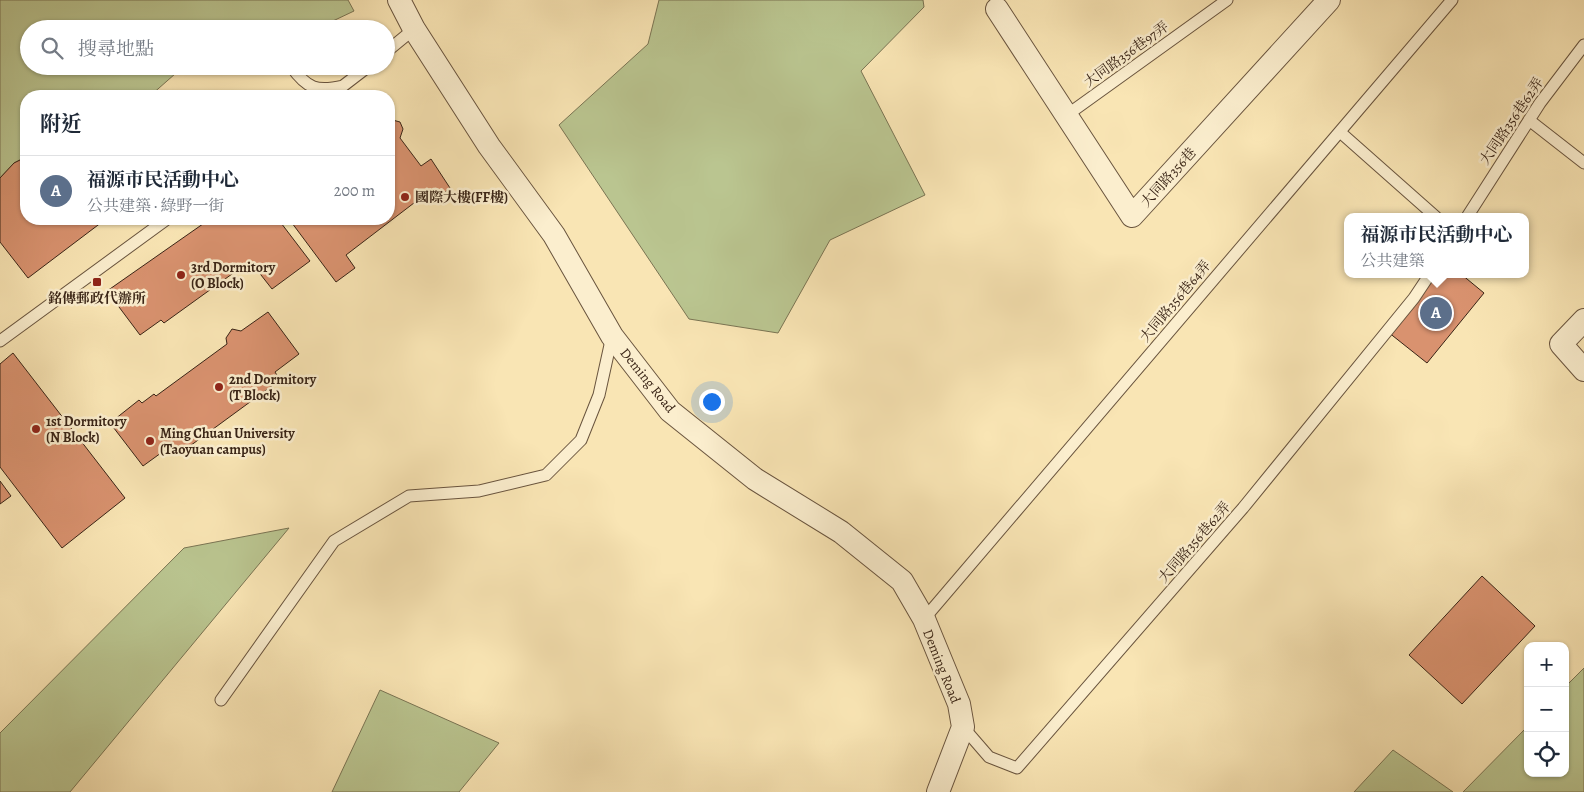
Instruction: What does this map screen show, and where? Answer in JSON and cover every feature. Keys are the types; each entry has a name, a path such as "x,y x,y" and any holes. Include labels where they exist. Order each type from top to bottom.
{"street":[{"name":"Deming Road","path":"399,0 414,30 489,146 554,235 612,336 670,411 755,479 841,532 902,581 924,619 959,704 963,727"},
{"name":"大同路356巷","path":"1004,5 1067,115 1132,216 1329,0"},
{"path":"1584,320 1561,344 1584,370"},
{"path":"938,792 963,727"}],"lane":[{"name":"大同路356巷97弄","path":"1067,115 1227,0"},
{"name":"大同路356巷64弄","path":"924,619 1340,132 1449,1"},
{"path":"395,45 414,30"},
{"name":"大同路356巷62弄","path":"1470,213 1529,120 1584,45"},
{"path":"297,75 312,88 328,90 343,86"},
{"path":"337,90 357,75"},
{"path":"1529,120 1584,163"},
{"path":"1340,132 1431,213"},
{"path":"0,341 160,225"},
{"name":"大同路356巷62弄","path":"963,727 988,757 1017,768 1243,508 1414,298 1427,278"},
{"path":"221,700 334,541 409,496 479,491 546,475 581,440 599,395 612,336"}],"green space":[{"path":"0,0 348,0 354,11 335,20 20,20 20,75 174,75 157,90 20,90 20,160 14,163 0,178"},
{"path":"659,0 923,0 924,7 861,71 925,195 830,240 778,333 689,319 559,125 648,44"},
{"path":"289,528 70,792 0,792 0,733 184,548"},
{"path":"1584,668 1584,792 1463,792 1524,730 1524,777 1569,777 1569,683"},
{"path":"380,690 499,743 459,792 332,792"},
{"path":"1393,750 1453,792 1354,792"}],"building":[{"name":"國際大樓(FF樓)","path":"395,121 400,122 403,129 400,138 421,166 431,159 450,188 433,202 427,193 395,217"},
{"path":"20,160 20,225 98,225 28,278 0,242 0,178 14,163"},
{"name":"3rd Dormitory (O Block)","path":"201,225 283,225 310,261 272,289 250,261 164,323 161,320 140,335 107,291"},
{"name":"國際大樓(FF樓)","path":"293,225 385,225 346,255 355,268 336,282"},
{"path":"1433,278 1466,278 1484,293 1427,363 1388,332"},
{"name":"2nd Dormitory (T Block)","path":"268,312 299,354 275,372 280,380 179,454 172,445 143,466 110,423 139,400 142,403 154,394 156,396 227,344 226,338 232,329 241,331"},
{"name":"1st Dormitory (N Block)","path":"13,353 125,498 62,548 0,467 0,364"},
{"path":"0,481 11,496 0,504"},
{"path":"1482,576 1535,626 1462,704 1409,655"}],"place":[{"name":"國際大樓(FF樓)","path":"405,197"},
{"name":"3rd Dormitory (O Block)","path":"181,275"},
{"name":"銘傳郵政代辦所","path":"97,282"},
{"name":"福源市民活動中心","path":"1436,313"},
{"name":"2nd Dormitory (T Block)","path":"219,387"},
{"name":"1st Dormitory (N Block)","path":"36,429"},
{"name":"Ming Chuan University (Taoyuan campus)","path":"150,441"}]}
